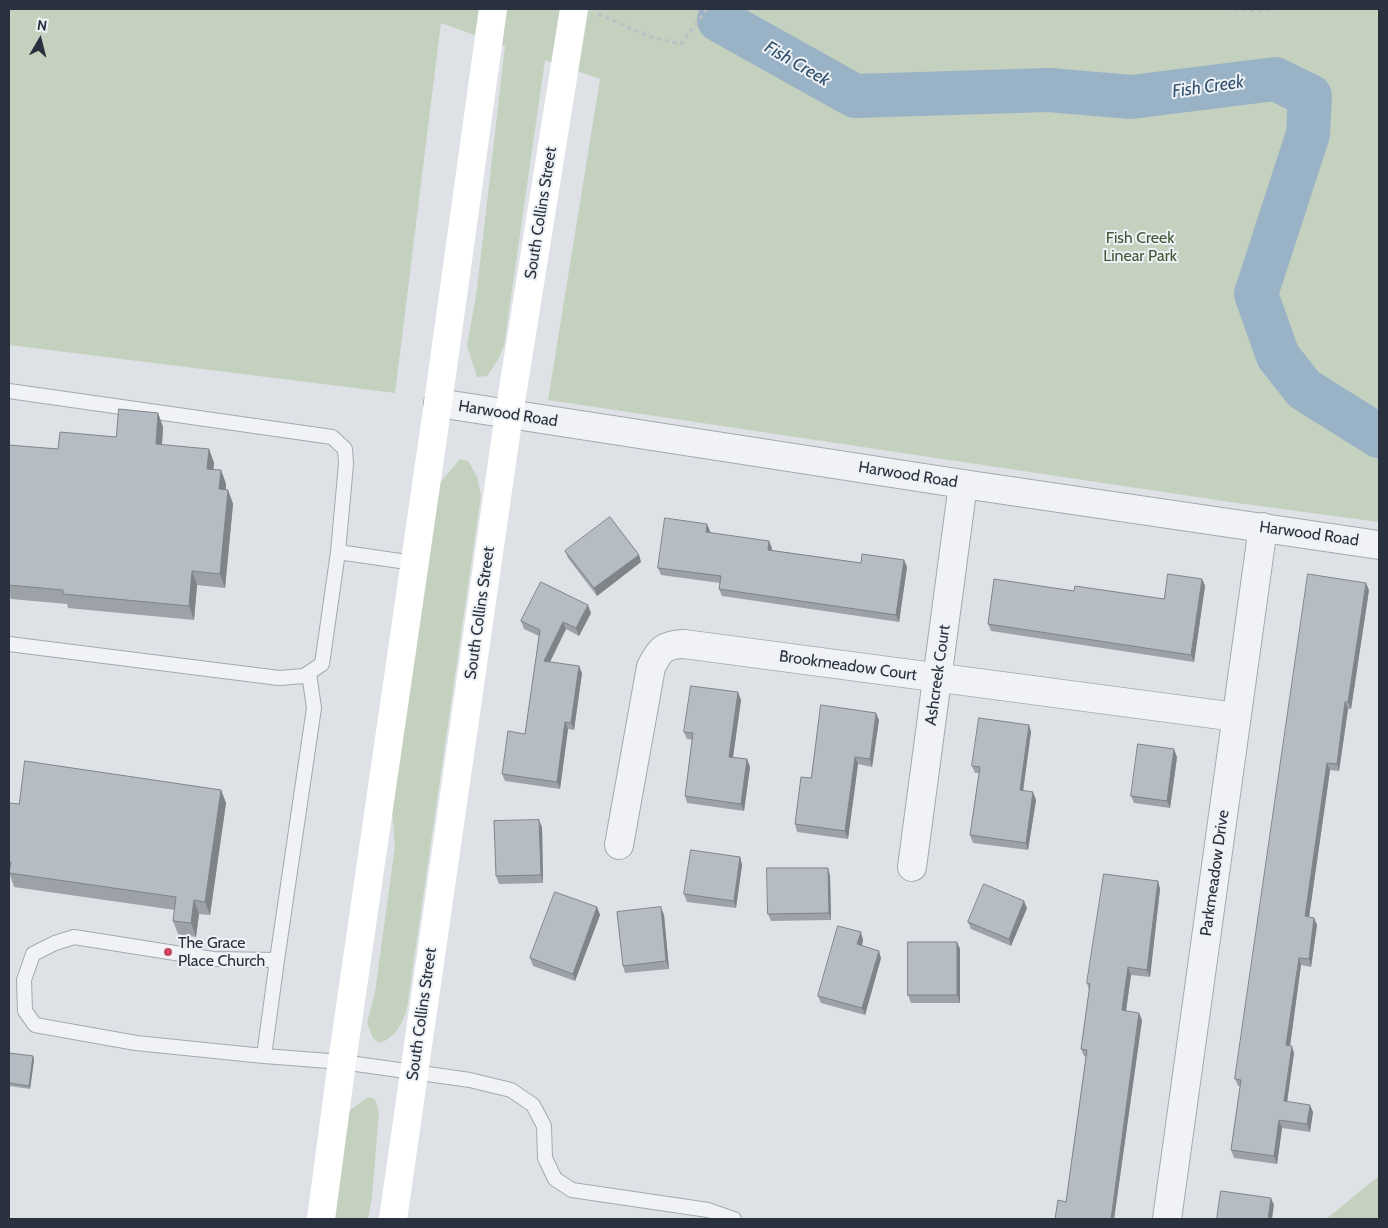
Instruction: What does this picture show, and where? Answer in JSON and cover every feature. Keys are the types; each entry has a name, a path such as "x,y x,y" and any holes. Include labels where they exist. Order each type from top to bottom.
{"main road":[{"name":"South Collins Street","path":"393,1219 509,414 570,42 584,10"},
{"path":"321,1219 492,11"}],"street":[{"name":"Harwood Road","path":"438,403 963,484 1379,545"},
{"name":"Ashcreek Court","path":"912,867 963,484"},
{"name":"Parkmeadow Drive","path":"1167,1219 1263,528"},
{"name":"Brookmeadow Court","path":"619,845 651,667 659,652 670,645 684,644 1236,717"}],"lane":[{"path":"9,391 332,437 345,449 346,464 338,552 322,664 304,676 279,678 9,644"},
{"path":"338,552 414,563"},
{"path":"264,1056 314,708 309,673"},
{"path":"277,960 213,959 74,937 54,943 33,954 24,980 25,1011 35,1024 136,1043 342,1062 470,1080 511,1090 533,1105 544,1126 545,1158 555,1179 572,1190 708,1210 734,1219"}],"path":[{"path":"584,10 651,37 681,44 707,9"},
{"path":"1226,9 1258,11 1278,9"}],"green space":[{"name":"Fish Creek Linear Park","path":"9,9 1379,9 1379,522 1237,503 548,400 600,79 545,60 504,346 498,360 487,376 477,377 467,346 477,289 505,46 441,23 395,393 9,345"},
{"path":"460,459 468,461 477,476 481,496 407,1008 394,1034 379,1043 373,1038 367,1023 375,992 395,846 391,798 434,490"},
{"path":"368,1097 375,1099 379,1112 372,1198 368,1219 330,1219 344,1124 350,1110"},
{"path":"1379,1176 1379,1219 1326,1219"}],"building":[{"path":"119,409 158,413 156,444 209,449 207,469 221,470 219,489 228,490 220,574 192,571 189,606 63,594 63,590 9,585 9,445 58,449 60,432 116,437"},
{"path":"610,517 639,555 594,588 565,551"},
{"path":"665,518 707,524 706,532 769,541 768,550 861,563 862,554 904,560 896,615 719,589 721,576 658,568"},
{"path":"1168,574 1202,579 1191,655 988,624 994,579 1074,591 1075,586 1164,599"},
{"path":"1308,574 1366,583 1348,702 1345,702 1337,764 1327,763 1305,916 1314,918 1309,959 1299,958 1286,1045 1292,1046 1284,1101 1310,1105 1307,1124 1279,1120 1274,1156 1231,1150 1241,1080 1235,1079"},
{"path":"541,582 588,605 576,628 563,622 544,661 579,666 571,723 565,722 557,782 502,774 508,731 525,734 540,630 521,621"},
{"path":"691,686 738,692 729,757 747,759 741,804 685,796 693,733 684,732"},
{"path":"821,705 876,713 870,759 855,757 845,831 795,824 801,777 811,778"},
{"path":"979,718 1029,725 1020,790 1033,792 1026,843 970,835 980,767 972,766"},
{"path":"1138,744 1174,749 1167,801 1131,796"},
{"name":"The Grace Place Church","path":"25,761 221,790 205,902 194,900 191,923 173,921 176,897 9,873 11,862 9,862 9,803 19,804"},
{"path":"539,820 541,875 496,876 494,821"},
{"path":"691,850 740,857 734,901 684,894"},
{"path":"767,868 828,868 829,913 768,914"},
{"path":"1104,874 1158,881 1147,970 1128,967 1122,1010 1139,1013 1111,1219 1055,1219 1058,1200 1066,1202 1087,1050 1081,1049 1090,984 1087,983"},
{"path":"984,884 1024,901 1009,939 968,922"},
{"path":"555,892 597,907 573,974 530,958"},
{"path":"661,907 666,961 623,966 617,912"},
{"path":"838,926 861,932 857,944 879,951 862,1008 818,996"},
{"path":"908,942 957,942 957,995 908,995"},
{"path":"9,1053 33,1056 29,1086 9,1083"},
{"path":"1221,1191 1271,1198 1268,1219 1217,1219"}],"waterway":[{"name":"Fish Creek","path":"719,20 855,96 1049,90 1131,97 1275,79 1310,96 1308,134 1256,294 1278,356 1304,389 1379,436"}],"place":[{"name":"The Grace Place Church","path":"168,952"}]}
